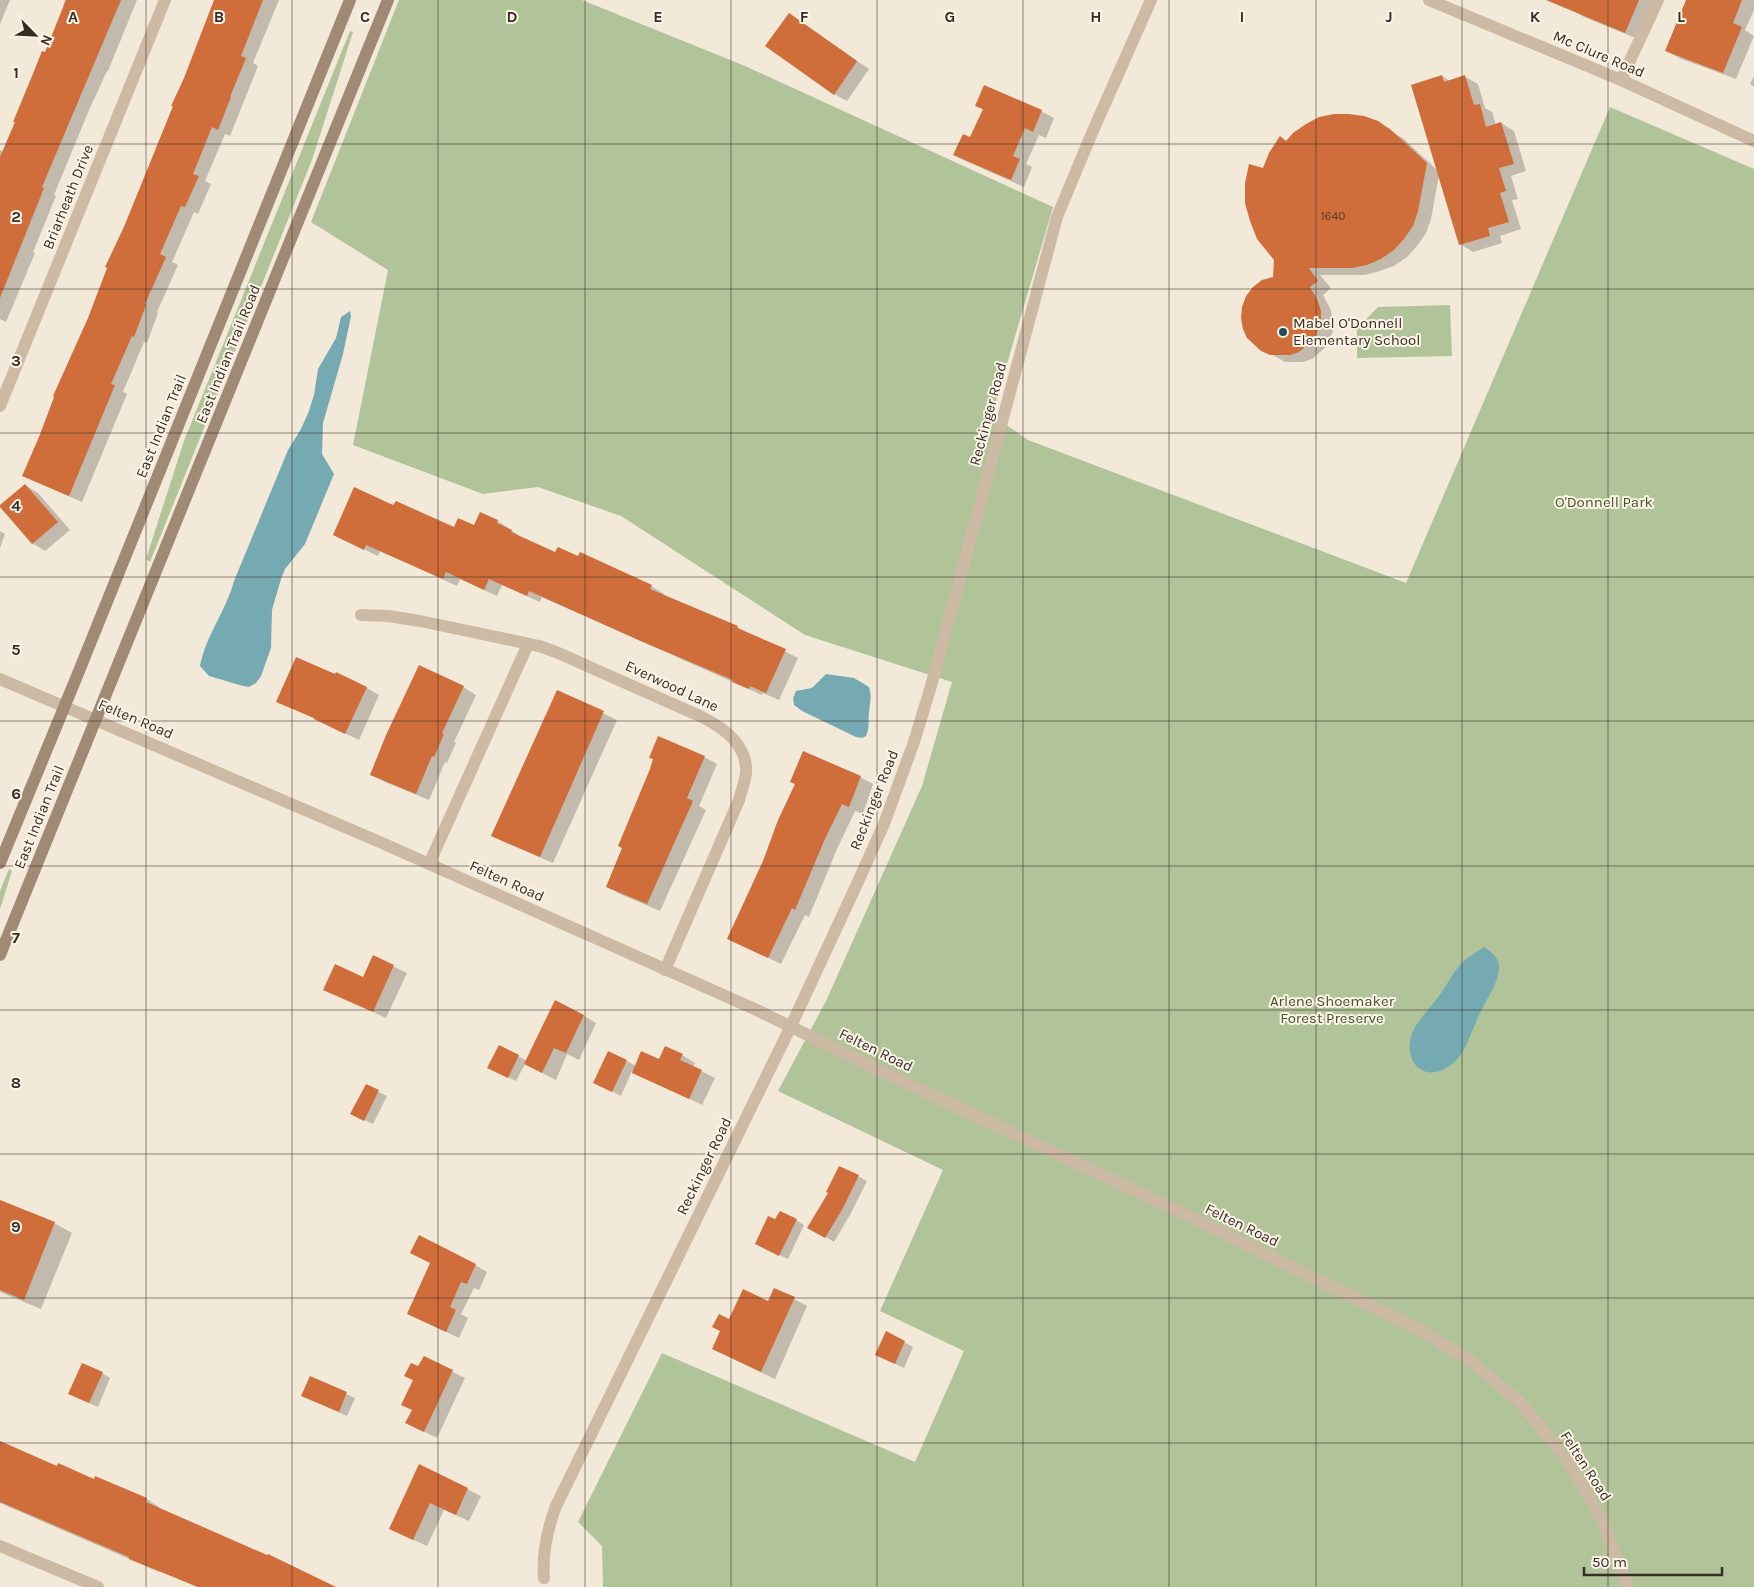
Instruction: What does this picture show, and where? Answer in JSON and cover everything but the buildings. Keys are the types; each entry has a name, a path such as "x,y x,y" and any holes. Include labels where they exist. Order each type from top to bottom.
{"main road":[{"name":"East Indian Trail","path":"0,863 350,0"},
{"name":"East Indian Trail Road","path":"96,719 388,0"},
{"name":"East Indian Trail","path":"0,955 96,719"}],"street":[{"name":"Briarheath Drive","path":"0,406 165,0"},
{"name":"Reckinger Road","path":"544,1578 544,1547 548,1526 556,1506 791,1026 884,824 914,742 931,686 1058,217 1092,133 1151,0"},
{"name":"Mc Clure Road","path":"1429,0 1621,80 1754,141"},
{"path":"1621,80 1658,0"},
{"name":"Everwood Lane","path":"361,615 388,616 420,621 528,644 556,652 702,717 719,726 732,737 741,748 746,772 739,800 665,970"},
{"path":"429,864 528,644"},
{"name":"Felten Road","path":"0,679 429,864 791,1026 1170,1207 1422,1331 1468,1359 1520,1402 1567,1460 1601,1518 1626,1578 1627,1587"},
{"path":"0,1546 98,1587"}],"green space":[{"name":"Arlene Shoemaker Forest Preserve","path":"399,0 582,0 745,66 1053,207 992,415 1028,440 1406,583 1610,107 1754,169 1754,1587 603,1587 602,1546 578,1522 662,1353 915,1462 964,1351 880,1311 943,1170 778,1091 826,1001 922,786 952,682 805,635 621,516 538,487 483,494 353,445 388,270 311,222"},
{"path":"350,31 353,32 312,160 150,562 146,559 184,441"},
{"path":"1450,305 1452,356 1357,358 1357,329 1378,307"},
{"path":"9,869 12,871 0,909 0,891"}],"water":[{"path":"350,311 351,316 343,354 323,423 322,454 334,474 305,544 285,569 281,579 272,610 271,648 261,676 256,683 249,687 209,676 200,666 207,644 226,603 288,450 309,411 314,395 318,369 336,338 341,317"},
{"path":"826,674 854,678 869,687 870,699 866,736 862,738 856,737 802,711 794,705 793,698 796,691 812,688"},
{"path":"1484,947 1492,953 1499,963 1499,972 1466,1046 1457,1060 1440,1071 1430,1072 1422,1070 1411,1058 1411,1038 1415,1027 1461,964"}],"place":[{"name":"Mabel O'Donnell Elementary School","path":"1283,332"}],"park label":[{"name":"O'Donnell Park","path":"1604,502"}]}
